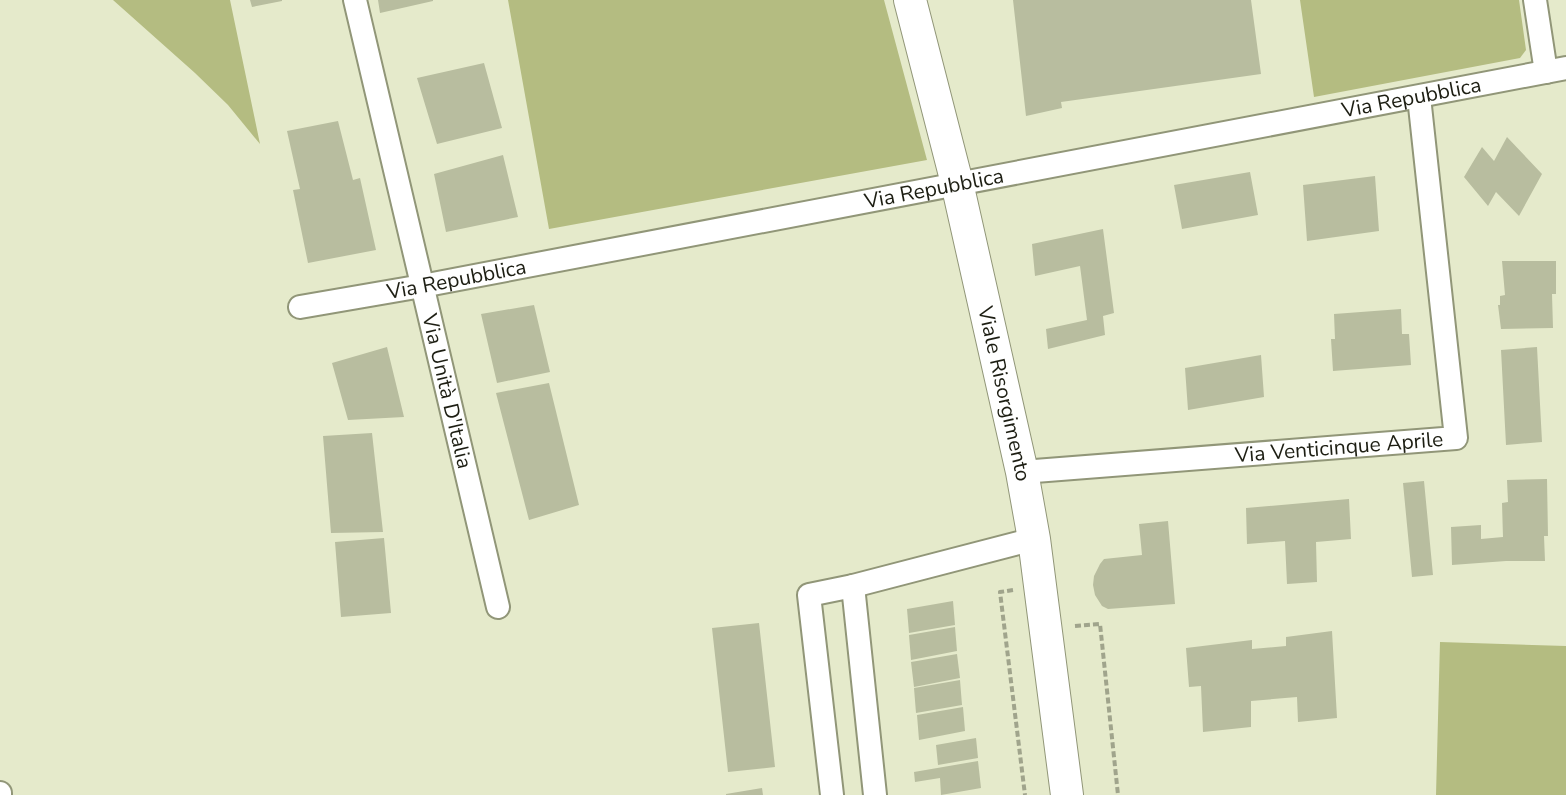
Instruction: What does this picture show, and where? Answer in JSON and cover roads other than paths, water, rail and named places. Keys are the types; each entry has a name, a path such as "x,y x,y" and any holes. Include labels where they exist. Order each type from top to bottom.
{"street":[{"name":"Via Unità D'Italia","path":"356,0 498,607"},
{"name":"Viale Risorgimento","path":"910,0 957,183 1022,472 1034,539 1067,795"},
{"path":"1535,0 1556,70"},
{"name":"Via Repubblica","path":"300,307 1556,70"},
{"name":"Via Venticinque Aprile","path":"1022,472 1456,438 1419,97"},
{"path":"832,795 809,595 853,586 1034,539"},
{"path":"853,586 874,795"}]}
